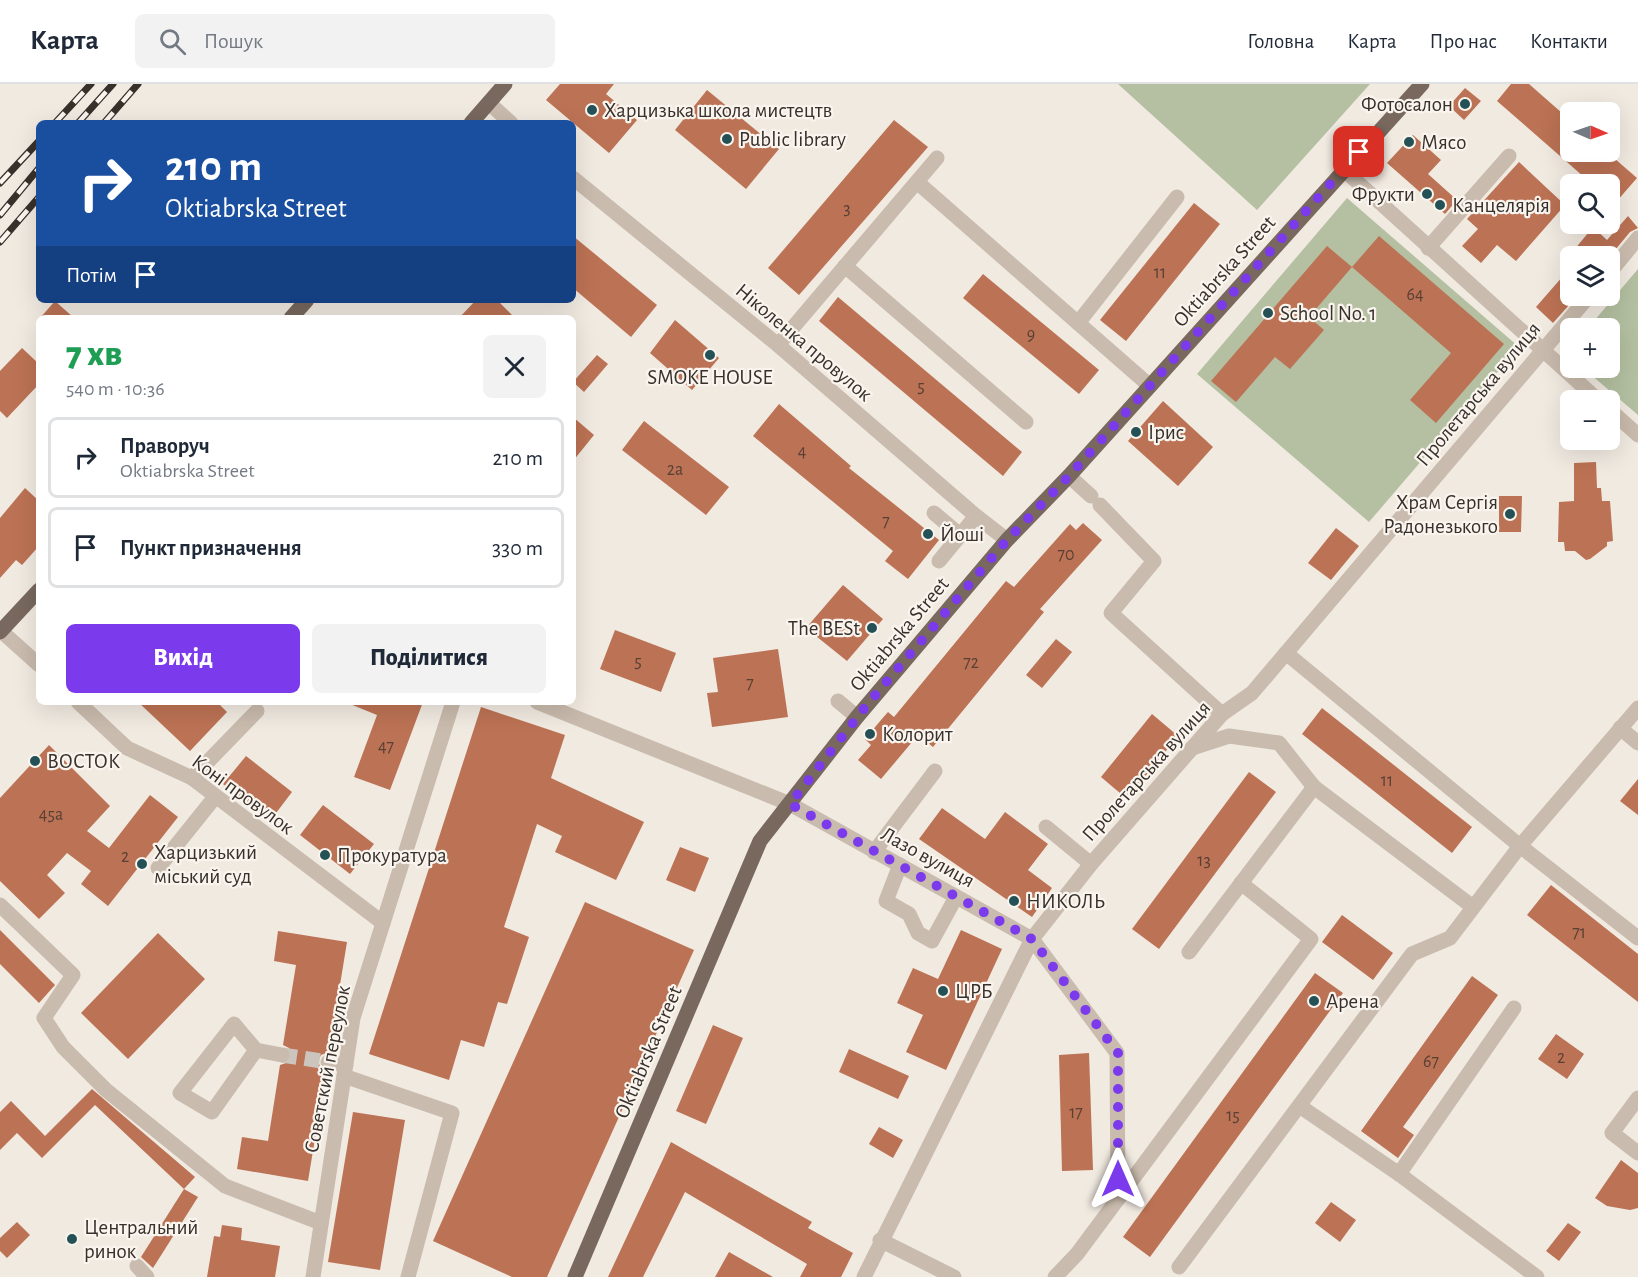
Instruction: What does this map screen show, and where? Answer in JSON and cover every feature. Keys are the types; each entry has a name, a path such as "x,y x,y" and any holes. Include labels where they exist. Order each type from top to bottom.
{"main road":[{"path":"474,120 504,84"},
{"name":"Oktiabrska Street","path":"575,1277 760,841 857,717 1007,540 1069,476 1343,169 1422,84"},
{"path":"294,315 304,303"},
{"path":"1,631 36,593"}],"street":[{"path":"489,104 508,120"},
{"path":"1428,248 1509,156"},
{"path":"778,345 937,158"},
{"path":"1343,169 1587,390"},
{"name":"Ніколенка провулок","path":"576,180 778,345 976,516 1007,540"},
{"path":"916,182 1150,386"},
{"path":"1078,323 1177,197"},
{"path":"1620,260 1638,238"},
{"path":"845,266 1026,422"},
{"name":"Пролетарська вулиця","path":"864,1277 880,1240 1032,939 1091,864 1222,714 1252,693 1580,306"},
{"path":"1620,419 1638,435"},
{"path":"1069,476 1154,561 1111,613 1222,714"},
{"path":"934,513 960,535"},
{"path":"939,561 976,516"},
{"path":"1,631 36,662"},
{"path":"1286,653 1520,846 1638,938"},
{"path":"838,701 857,717"},
{"name":"Коні провулок","path":"81,705 127,748 192,778 383,923"},
{"name":"Советский переулок","path":"313,1277 353,1018 452,705"},
{"name":"Лазо вулиця","path":"544,705 790,804 1032,939 1118,1053 1118,1200"},
{"path":"1179,1267 1301,1107 1412,954 1450,938 1520,846 1638,708"},
{"path":"192,778 257,711"},
{"path":"1620,728 1638,743"},
{"path":"1192,748 1229,736 1279,743 1314,787 1473,907"},
{"path":"874,852 935,771"},
{"path":"1190,952 1314,787"},
{"path":"158,868 215,797"},
{"path":"1046,827 1091,864"},
{"path":"900,865 886,901 909,914 918,933 932,941 956,897"},
{"path":"1055,1277 1077,1254 1118,1200 1311,939 1241,883"},
{"path":"0,905 73,975 44,1018 63,1047 106,1090 225,1186 321,1223"},
{"path":"1400,1173 1514,1008"},
{"path":"256,1050 212,1112 180,1093 234,1024 256,1050 282,1054"},
{"path":"328,1062 452,1113 408,1277"},
{"path":"1638,1098 1612,1133 1638,1153"},
{"path":"1301,1107 1400,1173 1537,1277"},
{"path":"880,1240 954,1277"}],"green space":[{"path":"1118,84 1370,84 1257,210"},
{"path":"1347,198 1519,347 1369,522 1197,374"},
{"path":"1638,269 1638,415 1620,400 1620,390 1609,390 1595,378 1620,378 1620,318 1596,318 1607,306 1620,306 1620,290"}],"building":[{"name":"Харцизька школа мистецтв","path":"560,84 614,84 606,94 637,120 609,153 576,125 576,120 570,120 546,100"},
{"path":"1511,84 1529,84 1560,111 1560,156 1497,101"},
{"name":"Фотосалон","path":"1465,88 1481,101 1464,120 1449,106"},
{"name":"Public library","path":"707,90 779,149 746,189 675,130"},
{"path":"894,120 928,147 799,295 768,268"},
{"path":"1413,135 1441,160 1428,174 1457,200 1445,214 1387,163"},
{"path":"1519,162 1560,200 1560,211 1516,261 1497,245 1481,263 1462,246 1478,229 1467,219"},
{"path":"1567,162 1619,162 1637,178 1620,198 1620,174 1581,174"},
{"path":"1194,203 1220,224 1126,341 1100,320"},
{"path":"1628,216 1638,228 1630,232 1618,246 1577,246 1587,234 1601,234 1607,240 1612,234 1620,234 1620,225"},
{"path":"1379,236 1504,344 1436,423 1410,400 1451,353 1352,267"},
{"path":"576,238 657,305 631,337 576,291"},
{"path":"1327,246 1352,267 1309,317 1324,330 1290,369 1275,357 1236,402 1211,381"},
{"path":"983,274 1099,370 1079,394 963,298"},
{"path":"1560,279 1560,306 1568,306 1553,323 1536,307"},
{"path":"838,297 1022,452 1003,476 819,321"},
{"path":"53,303 57,303 71,315 43,315"},
{"path":"473,303 500,303 512,315 462,315"},
{"path":"675,320 719,358 692,390 650,353"},
{"path":"22,348 36,361 36,387 7,418 0,411 0,371"},
{"path":"597,355 608,364 584,392 576,385 576,379"},
{"path":"1163,401 1213,447 1178,486 1128,441"},
{"path":"779,404 851,466 849,468 939,540 908,579 885,561 893,551 753,436"},
{"path":"576,420 594,435 576,457"},
{"path":"644,421 729,487 706,515 622,450"},
{"path":"1596,462 1597,488 1601,488 1602,501 1610,501 1613,541 1607,542 1607,546 1586,560 1575,551 1565,551 1564,542 1558,542 1559,502 1574,501 1574,463"},
{"path":"25,488 36,498 36,549 22,565 16,560 0,578 0,518"},
{"name":"Храм Сергія Радонезького","path":"1499,496 1522,496 1521,532 1499,532"},
{"path":"1083,523 1102,540 1040,609 1044,612 933,747 918,735 881,779 858,760 871,745 865,739 888,712 894,717 1006,581 1014,587 1070,524 1076,530"},
{"path":"1336,528 1359,546 1331,580 1308,563"},
{"path":"843,585 883,619 847,661 806,628"},
{"path":"615,630 676,653 661,692 600,669"},
{"path":"1056,639 1072,652 1042,688 1026,675"},
{"path":"778,649 788,717 712,727 707,693 718,692 713,658"},
{"path":"141,705 220,705 227,712 190,751"},
{"path":"352,705 422,705 390,790 354,777 377,715"},
{"path":"481,707 565,735 551,778 644,822 616,880 555,852 562,836 537,824 504,927 529,937 507,1004 498,1002 484,1047 461,1040 449,1080 369,1054"},
{"path":"1322,708 1472,827 1452,853 1302,734"},
{"path":"1152,714 1178,736 1127,799 1101,777"},
{"path":"49,745 110,806 87,831 109,848 150,795 178,817 108,906 81,884 91,871 67,853 47,875 65,893 39,919 0,881 0,798"},
{"path":"246,756 292,792 270,821 223,784"},
{"path":"1249,772 1276,792 1159,949 1132,929"},
{"path":"1638,779 1638,815 1620,801"},
{"path":"323,805 374,844 350,874 300,835"},
{"path":"942,808 985,839 1005,812 1048,844 1028,870 1052,888 1032,917 919,839"},
{"path":"680,847 709,858 695,892 666,880"},
{"path":"1551,885 1638,954 1638,1002 1527,915"},
{"path":"585,902 694,950 547,1277 512,1277 433,1241"},
{"path":"1342,915 1393,953 1373,980 1322,942"},
{"path":"0,930 55,985 39,1003 0,964"},
{"name":"ЦРБ","path":"961,930 1002,949 946,1070 906,1052 923,1015 897,1003 913,968 938,979"},
{"path":"278,931 347,942 329,1052 321,1055 318,1061 321,1069 326,1072 308,1181 237,1169 242,1137 268,1141 280,1065 289,1062 292,1056 289,1048 283,1045 296,965 274,961"},
{"path":"158,933 205,979 128,1059 81,1013"},
{"path":"1315,973 1343,993 1150,1257 1123,1237"},
{"path":"1472,976 1498,995 1403,1127 1414,1135 1398,1158 1361,1131"},
{"path":"713,1025 743,1038 706,1124 676,1111"},
{"path":"1556,1034 1584,1054 1567,1079 1538,1059"},
{"path":"849,1049 909,1076 898,1099 839,1072"},
{"path":"1089,1053 1093,1170 1062,1171 1059,1055"},
{"path":"92,1089 195,1177 184,1189 95,1105 42,1158 17,1133 0,1150 0,1112 11,1101 45,1136"},
{"path":"353,1112 405,1120 380,1270 328,1262"},
{"path":"879,1127 903,1140 893,1158 869,1144"},
{"path":"671,1142 812,1222 808,1228 853,1253 841,1277 800,1277 807,1264 685,1192 643,1277 608,1277"},
{"path":"1621,1160 1638,1173 1638,1208 1630,1210 1607,1206 1595,1198"},
{"path":"184,1189 198,1197 153,1268 141,1257"},
{"path":"1331,1202 1356,1220 1340,1242 1315,1223"},
{"path":"17,1222 30,1235 7,1258 0,1251 0,1238"},
{"path":"1568,1223 1581,1232 1559,1261 1546,1251"},
{"path":"222,1225 242,1228 241,1240 280,1246 275,1277 207,1277 214,1236 220,1237"},
{"path":"729,1252 773,1277 715,1277"}],"tunnel":[{"path":"282,1055 328,1062"}],"railway":[{"path":"58,120 91,84"},
{"path":"81,120 113,84"},
{"path":"107,120 138,84"},
{"path":"0,183 36,144"},
{"path":"0,215 36,172"},
{"path":"0,242 36,200"}],"place":[{"name":"Фотосалон","path":"1465,104"},
{"name":"Харцизька школа мистецтв","path":"592,110"},
{"name":"Public library","path":"727,139"},
{"name":"Мясо","path":"1409,142"},
{"name":"Фрукти","path":"1427,194"},
{"name":"Канцелярія","path":"1440,205"},
{"name":"School No. 1","path":"1268,313"},
{"name":"SMOKE HOUSE","path":"710,355"},
{"name":"Ірис","path":"1136,432"},
{"name":"Храм Сергія Радонезького","path":"1510,514"},
{"name":"Йоші","path":"928,534"},
{"name":"The BESt","path":"872,628"},
{"name":"Колорит","path":"870,734"},
{"name":"ВОСТОК","path":"35,761"},
{"name":"Прокуратура","path":"325,855"},
{"name":"Харцизький міський суд","path":"142,864"},
{"name":"НИКОЛЬ","path":"1014,901"},
{"name":"ЦРБ","path":"943,991"},
{"name":"Арена","path":"1314,1001"},
{"name":"Центральний ринок","path":"72,1239"}],"route":[{"path":"1118,1179 1118,1053 1032,939 790,804 866,706 1007,540 1069,476 1359,152"}]}
